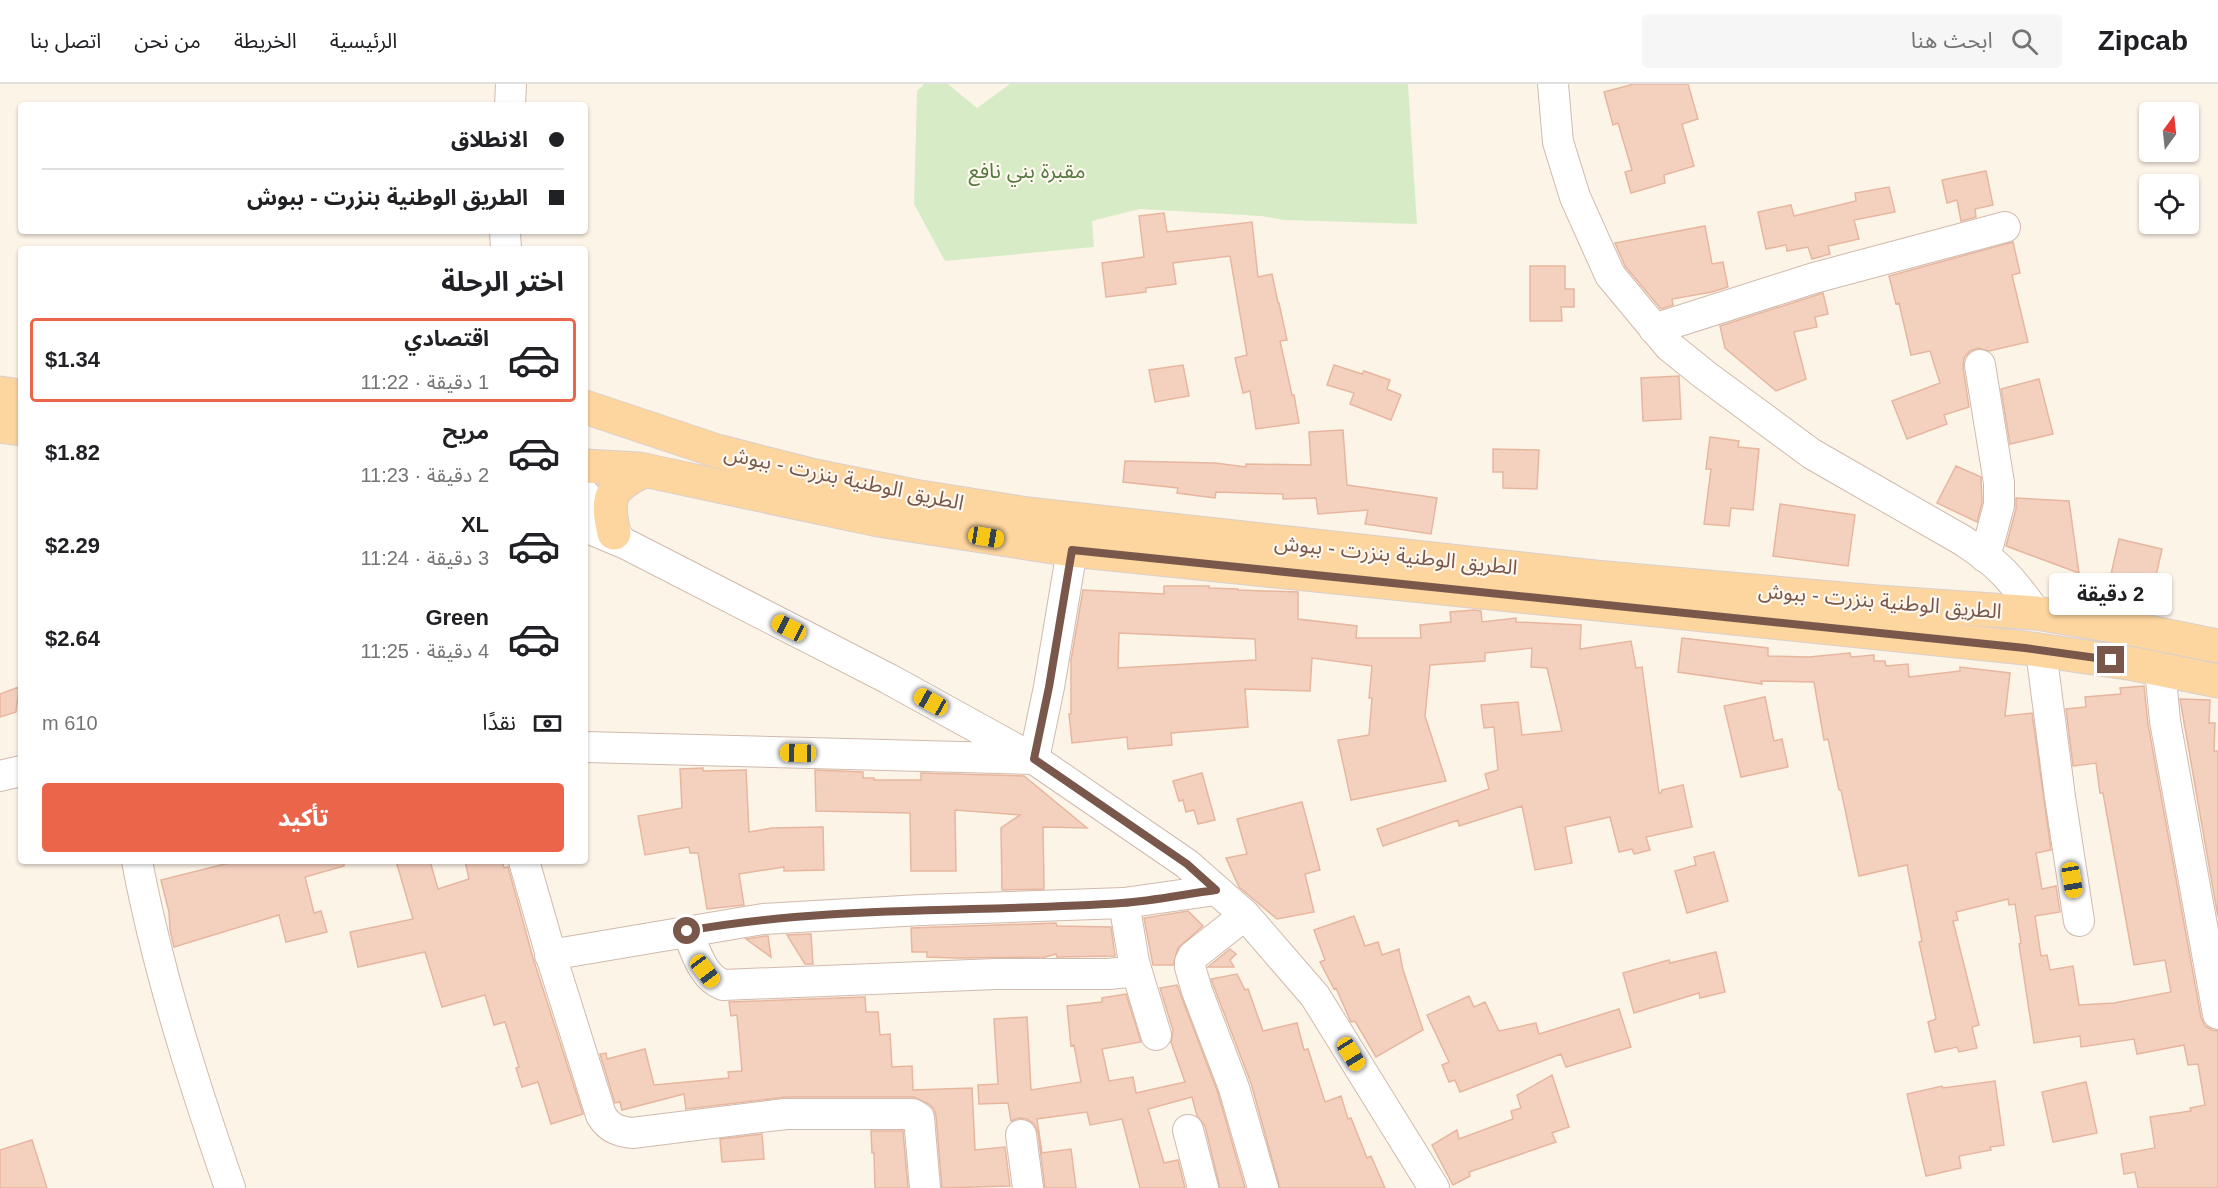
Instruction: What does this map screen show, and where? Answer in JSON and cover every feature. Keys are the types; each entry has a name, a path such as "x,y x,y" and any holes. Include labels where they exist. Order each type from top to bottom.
{"main road":[{"path":"0,393 18,396"},
{"name":"الطريق الوطنية بنزرت - ببوش","path":"588,408 717,451 814,476 914,496 1028,514 1595,577 1877,602 2036,613 2218,646"},
{"path":"0,426 18,429"},
{"name":"الطريق الوطنية بنزرت - ببوش","path":"588,466 645,471 878,520 1072,550 2041,651 2160,669 2218,681"},
{"path":"608,535 611,499 615,489 626,480 645,471"}],"street":[{"path":"510,102 511,84"},
{"path":"1553,84 1558,142 1575,197 1610,275 1669,346 1812,454 1962,540 1999,567 2016,585 2036,613"},
{"path":"1654,329 1814,278 2005,227"},
{"path":"1980,365 1999,483 1999,505 1985,557"},
{"path":"588,500 608,535 889,679 1034,759 1187,864 1245,915 1315,996 1434,1188"},
{"path":"1034,759 1049,687 1072,550"},
{"path":"2041,651 2079,921"},
{"path":"2160,669 2165,721 2218,1014"},
{"path":"588,747 1034,759"},
{"path":"0,776 18,772"},
{"path":"138,864 150,931 207,1123 230,1188"},
{"path":"525,864 550,955 601,1115 607,1124 618,1131 632,1133 786,1114 918,1115 925,1188"},
{"path":"550,955 763,919 1124,903 1216,890"},
{"path":"1124,903 1136,970 1156,1035"},
{"path":"1245,915 1193,957 1190,967 1234,1088 1263,1188"},
{"path":"687,931 705,971 713,981 723,985 996,974 1109,974 1136,970"},
{"path":"1188,1130 1203,1188"},
{"path":"1021,1135 1028,1188"}],"green space":[{"name":"مقبرة بني نافع","path":"924,84 948,84 977,108 1010,84 1408,84 1417,224 1284,220 1261,216 1140,209 1092,221 1094,247 945,261 914,204 917,91"}],"building":[{"path":"1634,84 1688,84 1698,119 1682,124 1694,166 1664,175 1665,183 1631,193 1625,172 1632,170 1618,123 1613,125 1604,92"},
{"path":"1986,171 1993,205 1975,209 1976,217 1961,221 1957,200 1947,203 1942,180"},
{"path":"1889,187 1895,212 1854,220 1859,239 1828,246 1830,254 1812,259 1808,247 1787,251 1786,245 1766,249 1758,212 1791,205 1794,216 1856,201 1855,193"},
{"path":"1164,213 1167,232 1252,222 1258,277 1272,274 1279,303 1287,340 1280,341 1299,423 1256,429 1250,391 1243,393 1235,358 1247,355 1230,256 1173,263 1176,284 1146,288 1146,292 1106,297 1102,263 1144,257 1139,216"},
{"path":"1705,226 1712,264 1723,262 1728,287 1672,299 1673,305 1661,309 1625,266 1615,243"},
{"path":"2013,242 2020,273 2012,275 2028,342 1989,351 1978,348 1970,351 1964,358 1963,367 1969,407 1944,415 1947,424 1907,439 1892,401 1940,383 1930,351 1911,355 1899,303 1896,304 1889,276"},
{"path":"1530,266 1565,266 1565,289 1574,289 1574,307 1561,307 1562,321 1530,321"},
{"path":"1823,293 1828,314 1815,317 1817,327 1794,332 1806,379 1776,391 1725,348 1720,326"},
{"path":"1183,365 1189,396 1155,402 1149,370"},
{"path":"1334,365 1362,374 1364,371 1390,380 1387,389 1401,395 1391,420 1350,404 1354,393 1327,385"},
{"path":"1679,376 1681,419 1643,421 1641,378"},
{"path":"2039,379 2053,434 2010,444 2001,389"},
{"path":"1343,430 1347,485 1437,498 1431,534 1365,524 1368,510 1318,514 1316,498 1283,499 1283,494 1216,492 1215,498 1177,493 1178,488 1123,482 1125,461 1215,463 1246,467 1246,464 1311,465 1309,432"},
{"path":"1710,437 1739,441 1738,447 1759,449 1753,510 1731,508 1729,526 1704,524 1711,469 1706,469"},
{"path":"1493,449 1539,450 1537,489 1503,488 1503,472 1493,472"},
{"path":"1956,466 1981,477 1982,503 1977,522 1937,503"},
{"path":"2016,498 2069,501 2079,573 2006,546 2016,509"},
{"path":"1780,504 1855,515 1848,566 1773,556"},
{"path":"2119,539 2162,549 2150,602 2107,592"},
{"path":"1164,586 1209,586 1209,588 1238,590 1298,592 1298,619 1357,626 1356,638 1421,638 1420,625 1451,622 1450,612 1474,610 1481,611 1482,622 1516,618 1516,622 1581,625 1580,649 1631,641 1636,668 1642,667 1659,793 1662,790 1683,785 1692,827 1646,837 1650,850 1634,854 1632,849 1619,852 1610,817 1565,827 1572,863 1535,870 1522,806 1459,826 1458,820 1383,846 1377,829 1489,789 1485,774 1498,770 1494,727 1484,728 1481,705 1518,702 1522,735 1562,731 1547,668 1531,667 1532,648 1485,653 1485,661 1430,665 1425,716 1446,781 1351,800 1338,740 1369,735 1372,666 1312,658 1310,691 1245,689 1248,727 1171,733 1172,745 1128,749 1127,737 1072,743 1069,714 1071,714 1071,660 1083,590 1164,594","holes":["1119,633 1255,639 1256,660 1118,668"]},
{"path":"1682,638 1768,648 1768,656 1809,657 1850,653 1851,657 1874,655 1874,661 1885,661 1886,666 1908,664 1909,677 1960,671 1960,667 2010,673 2005,716 2032,713 2051,850 2036,853 2042,889 2056,886 2060,912 2035,916 2041,956 2047,955 2050,970 2073,966 2079,1005 2114,1003 2171,992 2165,960 2134,965 2096,763 2073,766 2066,709 2086,707 2085,697 2121,694 2120,688 2144,686 2148,724 2201,1017 2205,1026 2218,1031 2218,1188 2138,1188 2135,1172 2124,1174 2121,1154 2155,1148 2150,1117 2191,1111 2190,1108 2205,1105 2198,1064 2188,1065 2184,1045 2137,1054 2134,1039 2081,1047 2080,1036 2034,1043 2015,904 2009,905 2008,899 1956,912 1958,920 1953,921 1979,1025 1972,1027 1977,1048 1959,1052 1957,1047 1935,1052 1928,1022 1936,1019 1919,942 1922,941 1907,865 1859,876 1828,739 1824,740 1814,682 1761,681 1762,684 1678,672"},
{"path":"18,687 16,712 0,717 0,694"},
{"path":"1765,697 1774,741 1782,739 1788,767 1741,777 1724,706"},
{"path":"2180,699 2210,700 2209,723 2215,723 2214,751 2218,751 2218,917"},
{"path":"703,768 703,771 746,770 749,832 772,828 823,827 824,870 784,871 784,867 739,874 744,905 707,909 698,853 690,853 689,847 645,855 638,816 682,808 680,769"},
{"path":"815,770 863,772 863,778 874,778 874,780 921,780 921,773 1024,776 1087,828 1043,827 1044,889 1002,890 1001,828 1020,815 955,810 956,871 911,871 910,813 816,811"},
{"path":"1202,773 1215,820 1198,824 1194,810 1186,812 1183,800 1179,801 1173,781"},
{"path":"1302,802 1320,870 1305,874 1314,912 1277,919 1239,887 1226,858 1247,854 1237,819"},
{"path":"1714,852 1728,901 1687,913 1675,871 1696,865 1694,857"},
{"path":"225,864 344,864 344,866 305,877 314,913 321,911 327,932 286,942 279,915 174,947 161,880"},
{"path":"397,864 431,864 438,889 469,879 466,864 503,864 504,868 508,867 533,958 583,1114 551,1124 538,1082 522,1087 516,1068 519,1067 505,1022 494,1025 485,995 442,1007 425,952 358,967 350,932 413,919"},
{"path":"1188,911 1203,926 1178,948 1173,965 1153,965 1144,918"},
{"path":"1354,916 1365,946 1378,942 1382,955 1399,949 1403,970 1423,1030 1376,1057 1355,1021 1351,1022 1336,988 1334,989 1320,962 1325,960 1314,930"},
{"path":"1056,923 1057,926 1111,927 1115,956 1057,957 1056,954 1045,957 957,958 927,957 927,952 912,952 911,928"},
{"path":"811,934 813,964 805,964 787,935"},
{"path":"765,936 768,936 771,957 746,939"},
{"path":"1230,949 1236,954 1230,960 1234,967 1208,967"},
{"path":"1716,952 1725,992 1700,998 1699,993 1634,1013 1623,973 1669,960 1670,963"},
{"path":"1237,974 1245,990 1248,989 1263,1031 1297,1023 1304,1050 1308,1049 1325,1102 1341,1096 1348,1119 1351,1118 1367,1158 1371,1156 1385,1188 1280,1188 1251,1083 1211,979"},
{"path":"1177,985 1218,1093 1245,1188 1220,1188 1205,1126 1197,1116 1192,1097 1148,1109 1164,1163 1178,1160 1185,1188 1140,1188 1122,1119 1090,1125 1087,1112 1037,1119 1042,1153 1071,1149 1076,1188 1045,1188 1038,1133 1034,1124 1027,1119 1019,1118 1011,1121 1008,1103 979,1104 978,1085 998,1084 994,1019 1027,1017 1031,1090 1081,1082 1074,1045 1071,1046 1067,1006 1102,1002 1102,998 1126,994 1141,1042 1102,1049 1109,1081 1133,1077 1136,1093 1185,1082 1171,1042 1173,1030 1160,988"},
{"path":"1469,996 1474,1007 1485,1002 1499,1031 1536,1023 1539,1034 1619,1009 1631,1047 1566,1067 1561,1054 1460,1092 1455,1080 1449,1082 1442,1065 1449,1062 1427,1015"},
{"path":"865,997 866,1012 878,1012 880,1035 890,1034 892,1067 912,1066 913,1090 972,1088 975,1150 1005,1147 1010,1186 942,1188 934,1109 914,1097 786,1097 686,1109 684,1094 622,1110 620,1102 615,1103 600,1054 606,1053 607,1059 645,1049 654,1085 729,1078 728,1072 742,1071 737,1015 731,1016 729,1002"},
{"path":"1552,1075 1569,1127 1552,1133 1556,1142 1469,1172 1470,1176 1453,1185 1432,1145 1457,1130 1459,1139 1513,1119 1511,1111 1521,1108 1517,1095"},
{"path":"1995,1081 2004,1145 1959,1156 1961,1168 1926,1176 1907,1094 1942,1086 1943,1088"},
{"path":"2086,1082 2097,1133 2053,1142 2042,1092"},
{"path":"871,1131 903,1131 908,1188 875,1188"},
{"path":"762,1134 764,1159 722,1162 720,1139"},
{"path":"32,1140 47,1188 0,1188 0,1150"}],"route":[{"path":"687,931 763,919 921,910 1124,903 1216,890 1187,864 1034,759 1049,687 1072,550 2025,648 2111,660"}]}
